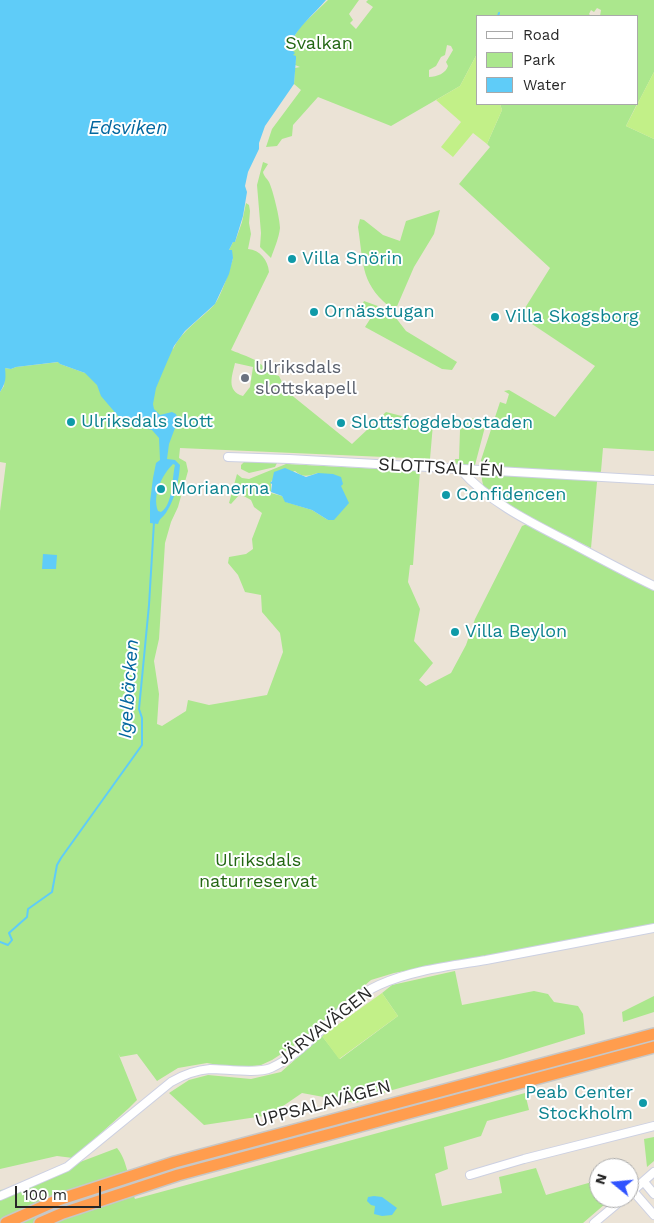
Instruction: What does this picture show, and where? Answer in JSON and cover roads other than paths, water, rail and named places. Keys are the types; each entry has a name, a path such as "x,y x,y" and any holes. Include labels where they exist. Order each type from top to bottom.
{"highway":[{"name":"UPPSALAVÄGEN","path":"6,1223 58,1200 175,1162 654,1034"},
{"name":"UPPSALAVÄGEN","path":"40,1223 63,1213 178,1175 654,1047"}],"street":[{"name":"SLOTTSALLÉN","path":"228,457 654,480"},
{"path":"461,470 471,481 498,503 524,519 654,586"},
{"name":"JÄRVAVÄGEN","path":"0,1196 67,1167 158,1092 184,1075 209,1070 248,1071 269,1069 290,1057 352,1002 377,986 439,968 654,928"},
{"path":"470,1174 654,1126"},
{"path":"639,1186 654,1172"},
{"path":"644,1182 654,1194"},
{"path":"639,1200 654,1215"},
{"path":"598,1222 613,1208"}],"water":[{"name":"Edsviken","path":"0,0 326,0 302,26 289,45 295,53 293,55 296,56 294,84 265,126 259,143 259,149 248,172 243,216 235,242 233,242 229,250 232,250 233,258 229,274 215,304 185,331 174,346 156,388 154,409 160,415 172,412 176,414 178,420 169,444 167,459 175,460 180,465 178,483 172,501 158,524 150,523 150,502 156,463 160,460 159,438 152,430 135,426 118,416 101,396 97,385 85,373 58,362 11,369 5,368 5,380 0,392","holes":["173,464 175,465 168,504 161,512 158,511 156,505 157,492 165,474"]},
{"path":"285,468 306,477 318,473 333,474 341,477 343,484 341,486 349,503 334,520 328,520 312,510 285,502 282,496 271,492 272,484 270,483 274,472"},
{"path":"43,554 57,555 56,569 42,569"},
{"path":"368,1197 382,1197 397,1208 392,1215 382,1216 374,1214 375,1206 367,1201"}],"waterway":[{"name":"Igelbäcken","path":"0,942 8,945 12,940 9,933 27,917 28,909 52,892 57,865 61,858 142,745 142,718 139,709 149,605 154,522"}],"place":[{"name":"Villa Snörin","path":"292,259"},
{"name":"Ornässtugan","path":"314,312"},
{"name":"Villa Skogsborg","path":"495,317"},
{"name":"Ulriksdals slottskapell","path":"245,378"},
{"name":"Ulriksdals slott","path":"71,422"},
{"name":"Slottsfogdebostaden","path":"341,423"},
{"name":"Morianerna","path":"161,489"},
{"name":"Confidencen","path":"446,495"},
{"name":"Villa Beylon","path":"455,632"},
{"name":"Peab Center Stockholm","path":"643,1103"}],"park label":[{"name":"Svalkan","path":"319,44"},
{"name":"Ulriksdals naturreservat","path":"258,871"}]}
